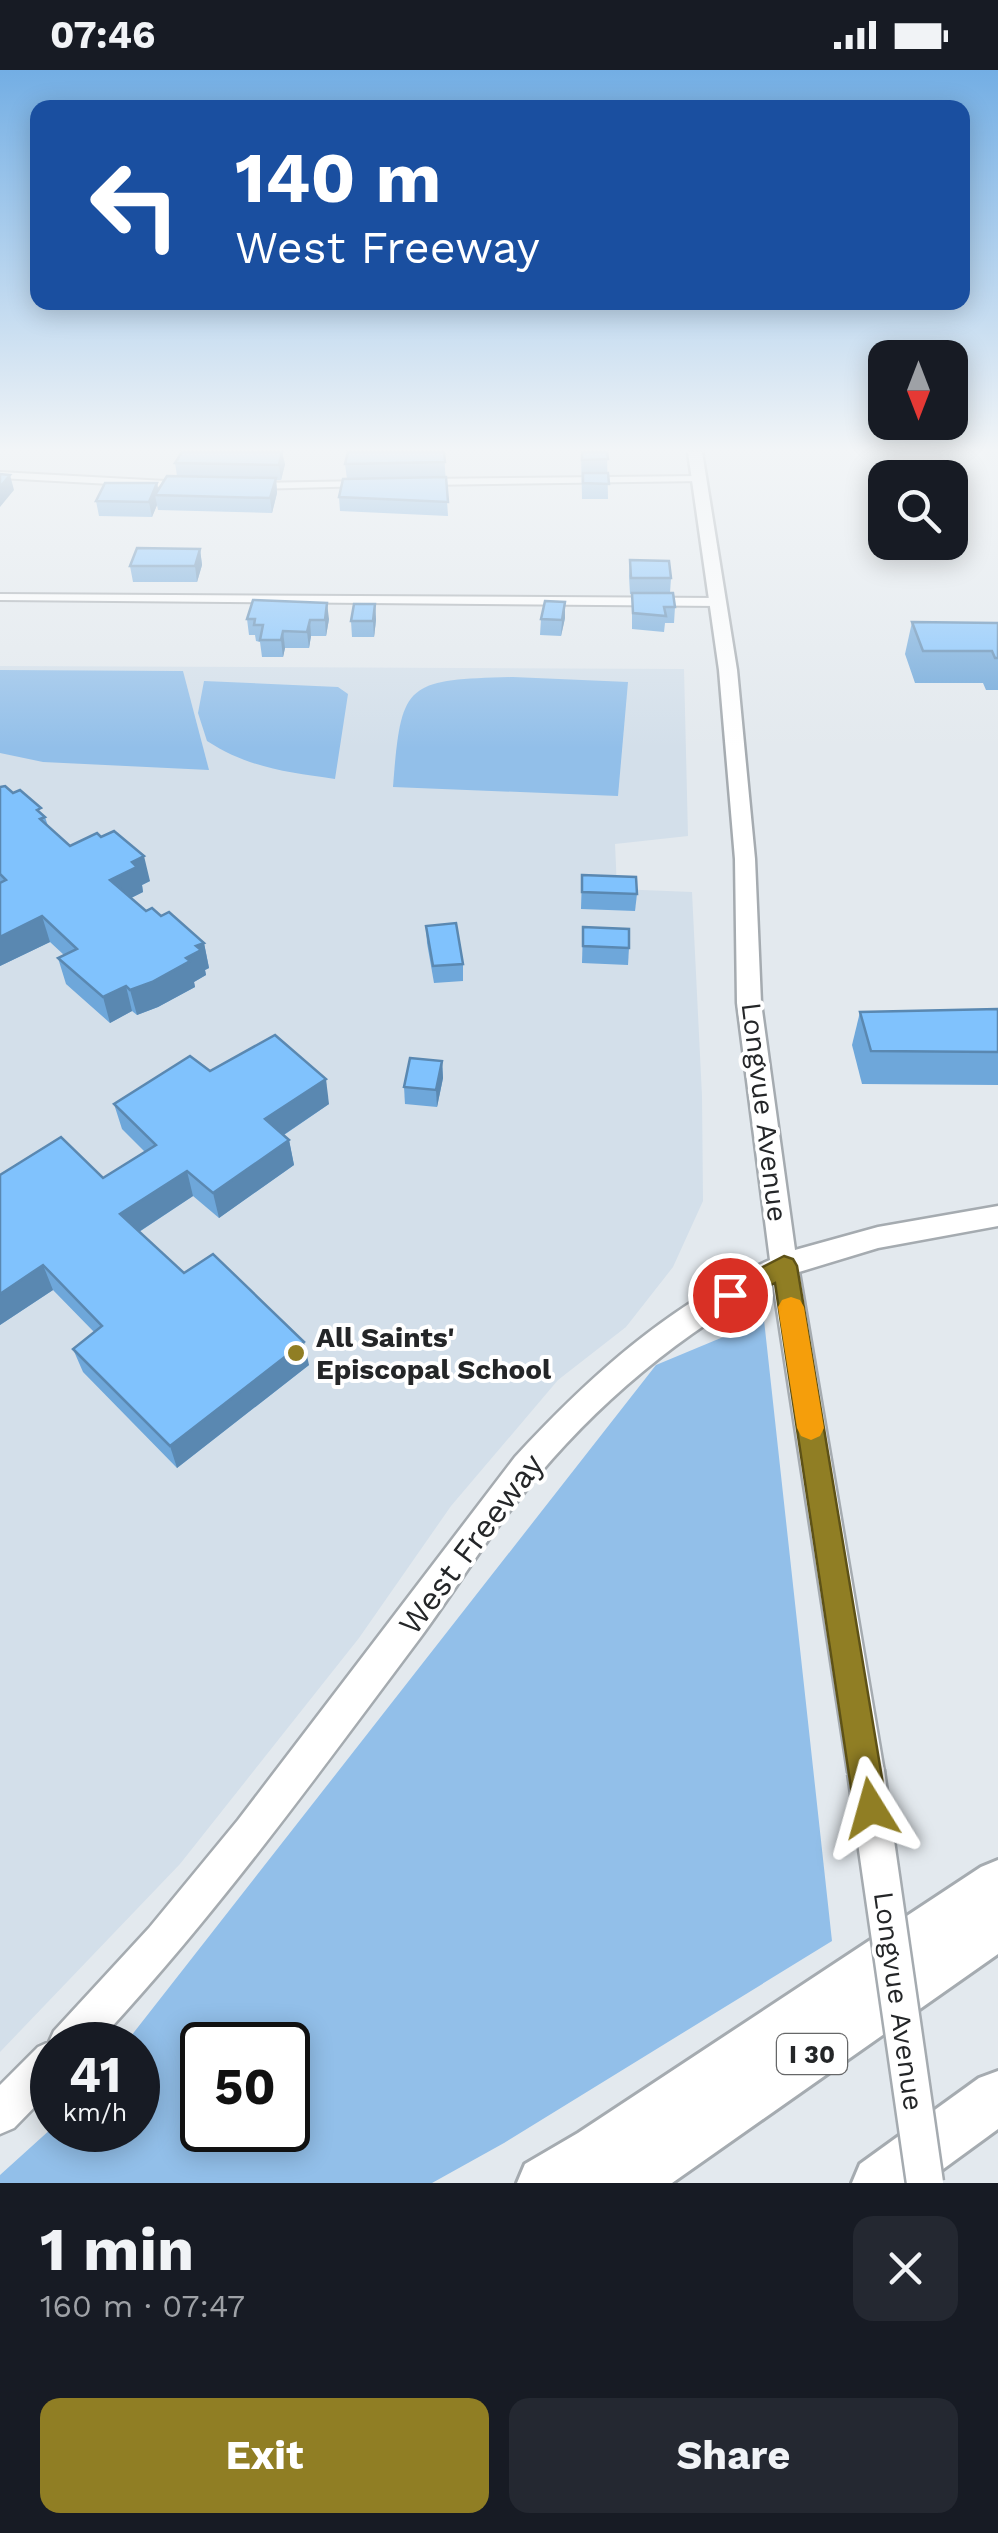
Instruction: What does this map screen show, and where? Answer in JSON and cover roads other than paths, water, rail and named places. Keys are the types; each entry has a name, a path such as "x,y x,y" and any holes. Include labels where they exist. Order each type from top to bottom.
{"highway":[{"path":"544,2183 597,2152 998,1884"},
{"name":"I 30","path":"625,2183 998,1925"},
{"path":"879,2183 998,2097"}],"main road":[{"name":"Longvue Avenue","path":"710,551 728,670 745,859 750,1003 784,1266 866,1772 925,2183"},
{"name":"West Freeway","path":"88,2022 206,1890 429,1599 501,1496 582,1405 700,1314 784,1266 897,1233 998,1216"},
{"path":"0,2114 30,2083"}],"street":[{"path":"0,597 718,602"}],"place":[{"name":"All Saints' Episcopal School","path":"296,1353"}]}
